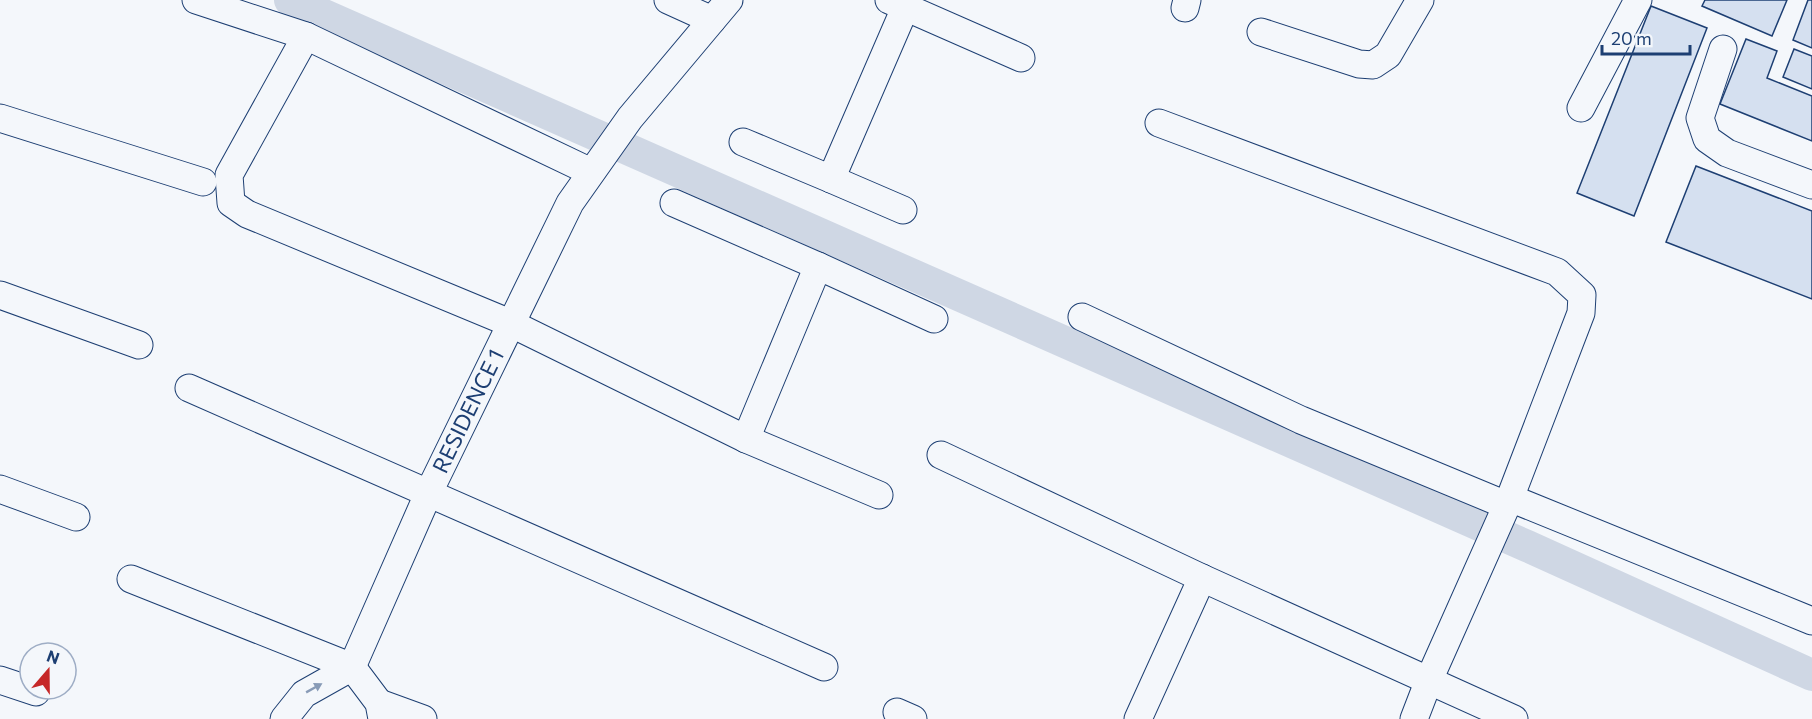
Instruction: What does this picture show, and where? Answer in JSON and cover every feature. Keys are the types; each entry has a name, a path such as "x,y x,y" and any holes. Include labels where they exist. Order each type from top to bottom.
{"street":[{"path":"196,0 306,36 595,167"},
{"path":"668,0 721,10"},
{"path":"1261,32 1359,64 1373,65 1388,55 1419,0"},
{"path":"1581,108 1638,0"},
{"path":"831,179 896,4 1021,58"},
{"name":"RESIDENCE 1","path":"352,667 429,492 570,203 630,118 721,10"},
{"path":"306,36 229,175 231,203 248,214 510,323 746,439 879,495"},
{"path":"1723,49 1700,118 1707,139 1726,153 1812,185"},
{"path":"0,118 203,182"},
{"path":"1159,123 1557,272 1582,295 1581,313 1507,504 1414,719"},
{"path":"743,142 903,210"},
{"path":"674,203 934,319"},
{"path":"746,439 818,266"},
{"path":"0,295 139,345"},
{"path":"1082,317 1301,420 1507,504 1812,621"},
{"path":"189,388 824,667"},
{"path":"942,454 1202,578 1514,719"},
{"path":"0,489 76,517"},
{"path":"1138,719 1202,578"},
{"path":"131,579 352,667 381,711 423,719"},
{"path":"284,719 304,694 352,667"},
{"path":"0,680 18,686"}],"building":[{"path":"1705,0 1787,0 1772,36 1702,6"},
{"path":"1808,0 1812,0 1812,48 1793,40"},
{"path":"1651,6 1707,28 1634,216 1577,193"},
{"path":"1746,39 1777,51 1767,78 1812,96 1812,141 1720,104"},
{"path":"1794,49 1812,56 1812,89 1783,77"},
{"path":"1696,166 1812,211 1812,299 1666,242"}],"waterway":[{"path":"290,0 1527,546 1812,675"}]}
